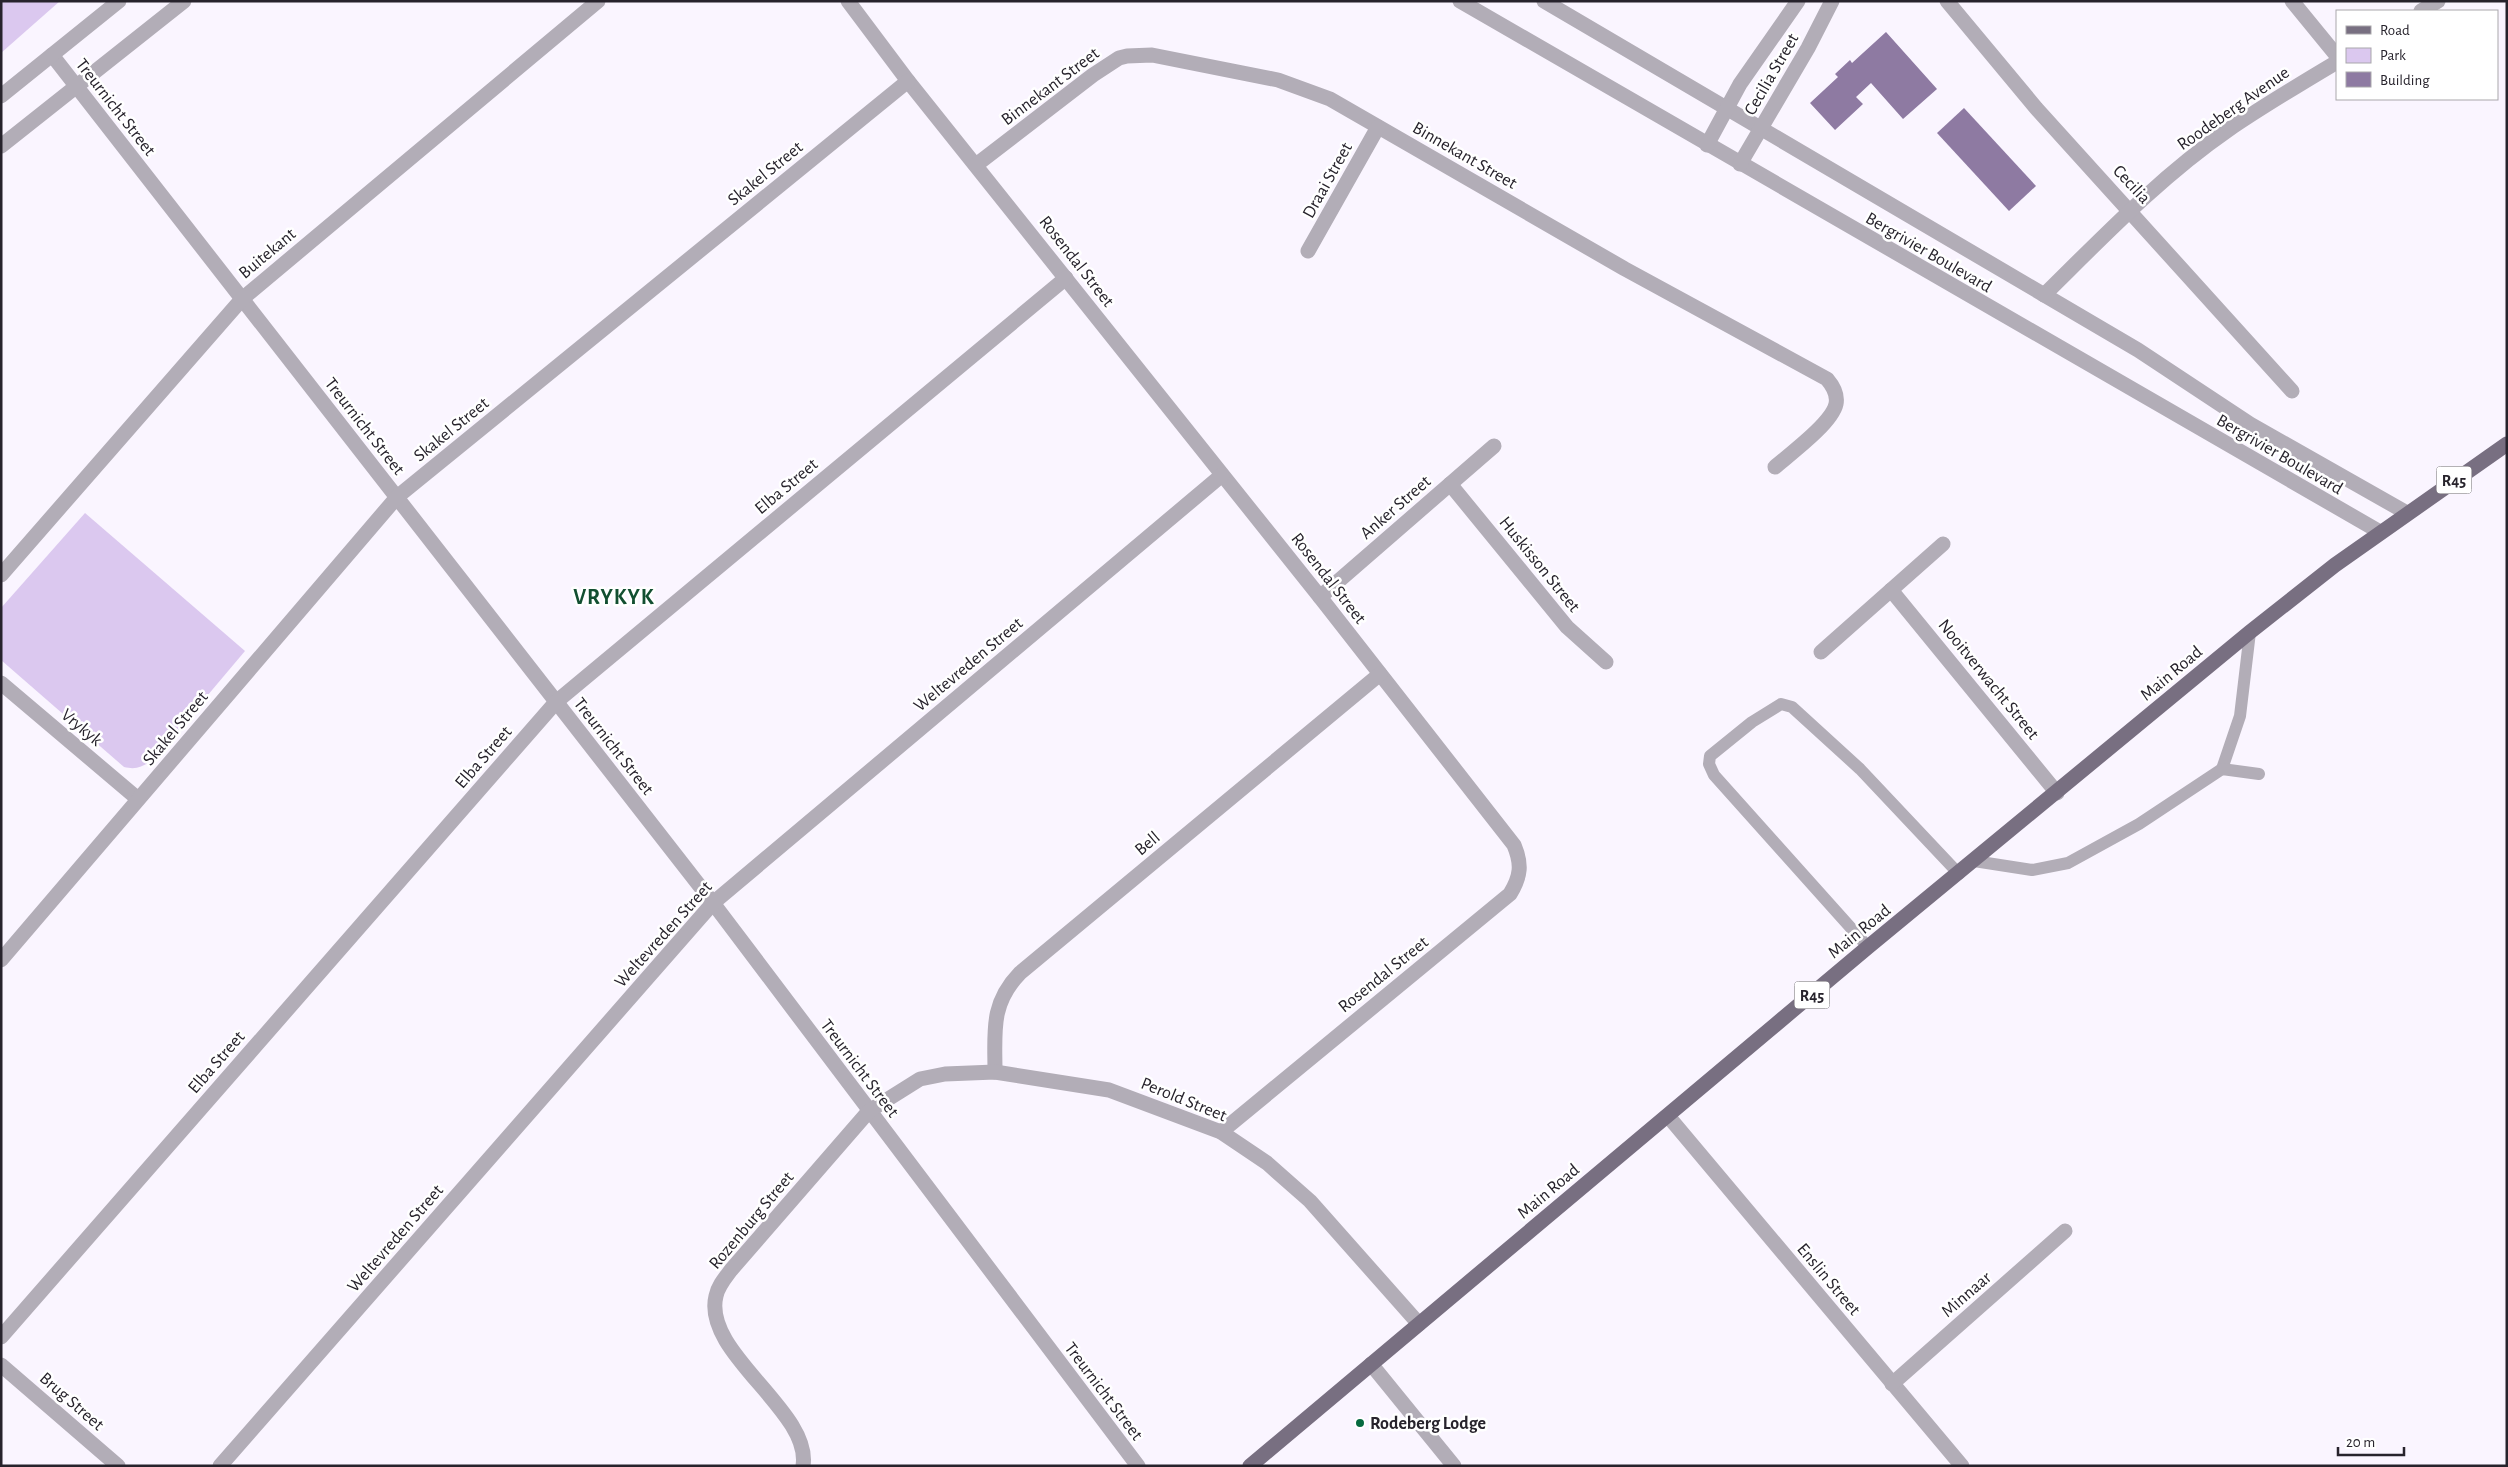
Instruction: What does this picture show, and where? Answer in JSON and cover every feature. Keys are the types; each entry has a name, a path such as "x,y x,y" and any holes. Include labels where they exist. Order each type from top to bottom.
{"main road":[{"name":"Main Road","path":"1250,1466 1868,947 1974,862 2250,632 2380,532 2507,444"}],"street":[{"path":"1,96 118,1"},
{"path":"1,146 184,1"},
{"name":"Buitekant","path":"1,576 242,299 598,1"},
{"name":"Rosendal Street","path":"848,1 908,81 1320,597 1514,845 1520,859 1517,883 1510,894 1221,1132"},
{"name":"Bergrivier Boulevard","path":"1460,1 2380,532"},
{"name":"Bergrivier Boulevard","path":"1544,1 1728,107 2138,350 2250,424 2407,513"},
{"name":"Cecilia Street","path":"1707,145 1761,51 1798,1"},
{"name":"Cecilia Street","path":"1740,164 1832,1"},
{"name":"Cecilia","path":"1947,1 2036,108 2292,391"},
{"path":"2292,1 2336,55"},
{"path":"2423,10 2438,1"},
{"name":"Binnekant Street","path":"976,165 1110,63 1119,58 1138,54 1278,80 1330,99 1626,269 1827,379 1834,387 1836,394 1833,410 1826,420 1775,467"},
{"name":"Treurnicht Street","path":"52,55 713,903 1138,1466"},
{"name":"Roodeberg Avenue","path":"2044,294 2188,160 2227,130 2336,63"},
{"name":"Skakel Street","path":"1,960 396,497 908,81"},
{"name":"Draai Street","path":"1308,251 1378,127"},
{"name":"Elba Street","path":"1,1337 556,702 1066,278"},
{"name":"Anker Street","path":"1320,597 1494,446"},
{"name":"Weltevreden Street","path":"220,1466 713,903 1222,475"},
{"name":"Huskisson Street","path":"1450,484 1567,627 1606,662"},
{"path":"1821,652 1944,544"},
{"name":"Nooitverwacht Street","path":"1891,590 2057,793"},
{"name":"Bell","path":"995,1072 995,1029 1000,999 1020,973 1380,674"},
{"name":"Vrykyk","path":"1,683 138,799"},
{"name":"Perold Street","path":"869,1111 920,1079 945,1074 995,1072 1109,1090 1221,1132 1267,1162 1310,1201 1419,1324"},
{"name":"Rozenburg Street","path":"803,1466 804,1456 790,1424 719,1328 714,1309 716,1295 731,1270 869,1111"},
{"name":"Enslin Street","path":"1668,1116 1962,1466"},
{"name":"Minnaar","path":"1892,1384 2065,1231"},
{"path":"1371,1364 1454,1466"},
{"name":"Brug Street","path":"1,1365 118,1466"}],"lane":[{"path":"1974,862 2032,870 2068,863 2139,824 2222,769 2240,716 2250,632"},
{"path":"1868,947 1714,775 1709,764 1710,756 1752,722 1781,704 1792,707 1860,769 1959,874"},
{"path":"2222,769 2259,774"}],"green space":[{"path":"1,1 60,1 1,53"},
{"path":"85,513 245,651 153,760 136,768 124,767 1,660 1,608"}],"building":[{"path":"1886,32 1937,89 1903,119 1871,83 1856,97 1863,104 1835,130 1810,103 1838,77 1835,74 1850,60 1852,63"},
{"path":"1964,108 2036,186 2009,211 1937,133"}],"place":[{"name":"Rodeberg Lodge","path":"1360,1423"}],"district":[{"name":"VRYKYK","path":"614,596"}]}
